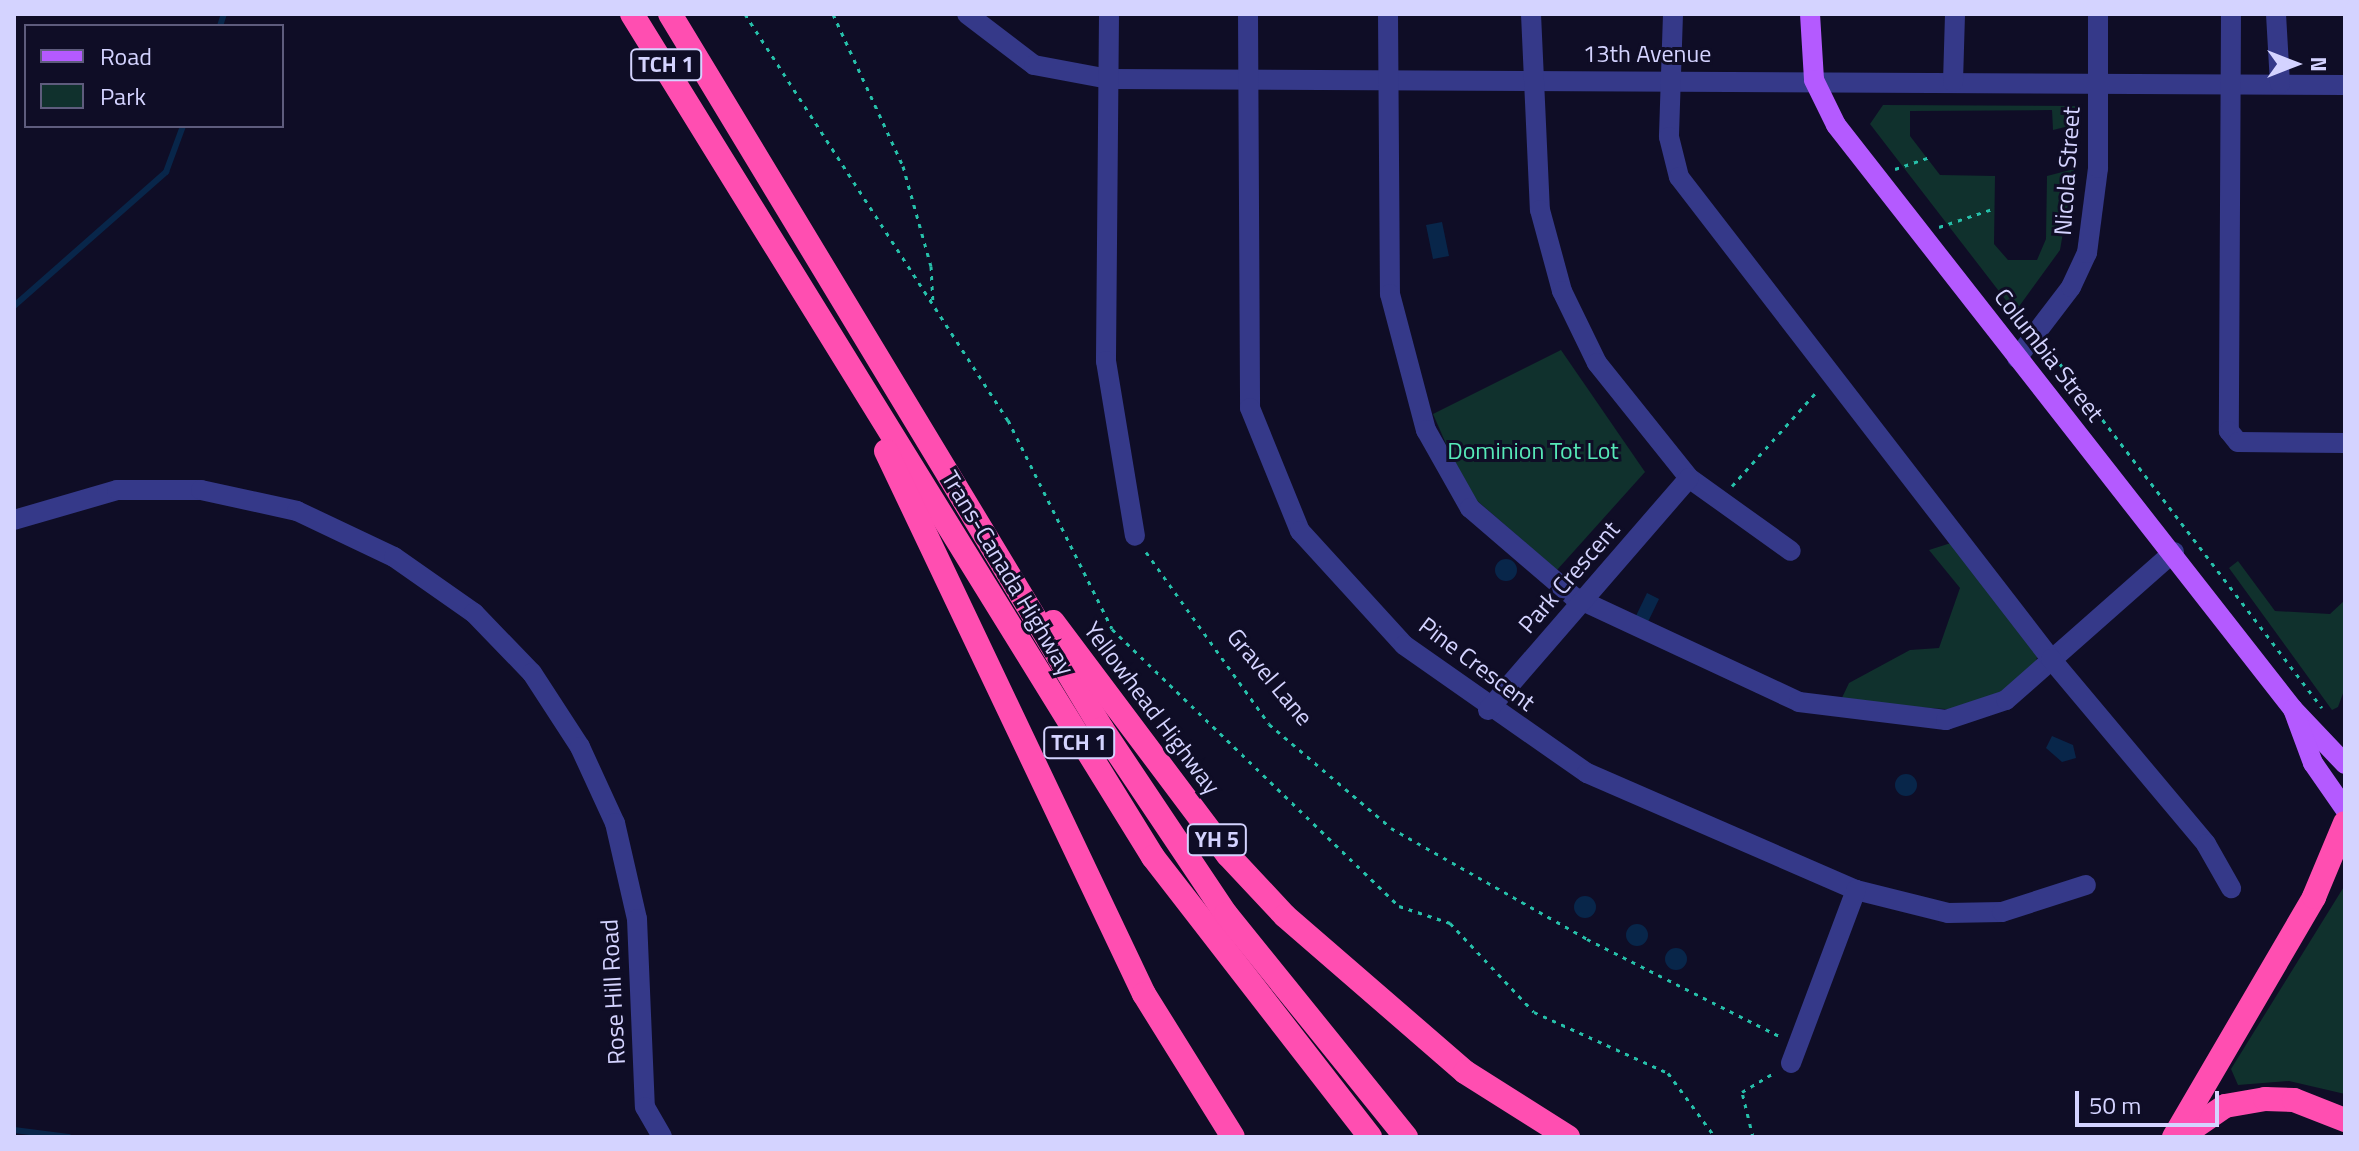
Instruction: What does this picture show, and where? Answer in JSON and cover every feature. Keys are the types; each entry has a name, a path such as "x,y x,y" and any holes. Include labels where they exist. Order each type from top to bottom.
{"highway":[{"name":"Trans-Canada Highway","path":"632,14 1153,857 1370,1137"},
{"name":"Trans-Canada Highway","path":"670,14 1102,729 1226,914 1406,1137"},
{"path":"824,323 1144,994 1233,1137"},
{"name":"Yellowhead Highway","path":"943,467 1122,718 1266,896 1391,1013 1465,1072 1568,1137"},
{"path":"2174,1137 2314,897 2345,823"},
{"path":"2181,1137 2225,1106 2265,1099 2294,1100 2345,1120"}],"main road":[{"name":"Columbia Street","path":"1810,14 1814,80 1836,125 2017,358 2174,552 2293,709 2345,764"},
{"name":"Columbia Street","path":"2293,709 2313,763 2345,809"}],"street":[{"name":"13th Avenue","path":"968,14 1034,65 1109,79 1953,82 2099,78 2345,85"},
{"path":"1109,14 1106,361 1135,536"},
{"name":"Pine Crescent","path":"1248,14 1250,408 1272,475 1300,531 1404,645 1488,710 1601,780 1856,890 1948,913 2002,912 2086,885"},
{"path":"1388,14 1390,294 1426,430 1470,508 1582,602 1799,702 1837,711 1965,717 2006,700 2174,552"},
{"path":"1531,14 1530,80 1540,210 1562,291 1597,363 1689,478 1716,503 1791,551"},
{"path":"1673,14 1669,137 1679,177 2051,659 2206,844 2231,888"},
{"path":"1953,82 1955,14"},
{"name":"Nicola Street","path":"2017,358 2071,287 2087,253 2096,197 2098,14"},
{"path":"2231,14 2229,431 2238,442 2345,443"},
{"path":"2276,14 2280,84"},
{"name":"Park Crescent","path":"1488,710 1689,478"},
{"name":"Rose Hill Road","path":"14,520 117,490 201,490 297,511 394,557 474,613 532,673 580,747 615,823 637,919 645,1107 662,1137"},
{"path":"1794,1054 1856,890"}],"path":[{"path":"745,14 1008,420 1112,629 1399,906 1450,923 1534,1012 1668,1073 1715,1137"},
{"path":"833,14 903,166 931,266 933,304"},
{"path":"1879,180 1907,160 1932,156"},
{"path":"1923,237 1957,216 1995,208"},
{"path":"2049,348 2327,716"},
{"path":"1716,503 1832,375"},
{"name":"Gravel Lane","path":"1135,536 1269,724 1391,828 1794,1054"},
{"path":"1753,1137 1742,1092 1794,1054"}],"green space":[{"path":"1883,105 2079,106 2073,125 2053,130 2052,110 1910,111 1910,136 1940,175 1995,176 1994,244 2008,260 2037,260 2046,239 2047,176 2074,169 2060,250 2015,312 1870,124"},
{"name":"Dominion Tot Lot","path":"1561,350 1645,472 1557,570 1467,492 1433,414"},
{"path":"1954,542 2038,653 2034,670 2001,696 1960,710 1840,702 1849,683 1910,650 1939,648 1960,588 1929,550"},
{"path":"2238,561 2275,611 2330,614 2345,600 2345,688 2338,707 2332,710 2229,568"},
{"path":"2345,885 2345,1094 2289,1081 2238,1085 2231,1069"}],"water":[{"path":"1442,222 1449,256 1433,259 1426,225"},
{"path":"1506,559 1517,570 1506,581 1495,570"},
{"path":"1647,593 1659,599 1646,626 1634,620"},
{"path":"2052,736 2073,745 2076,758 2062,762 2046,748"},
{"path":"1906,774 1914,777 1917,785 1914,793 1906,796 1898,793 1895,785 1898,777"},
{"path":"1585,896 1593,899 1596,907 1593,915 1585,918 1577,915 1574,907 1577,899"},
{"path":"1637,924 1645,927 1648,935 1645,943 1637,946 1629,943 1626,935 1629,927"},
{"path":"1676,948 1684,951 1687,959 1684,967 1676,970 1668,967 1665,959 1668,951"}],"waterway":[{"path":"221,24 224,14"},
{"path":"14,306 166,172 182,128"},
{"path":"14,1130 69,1137"}]}
